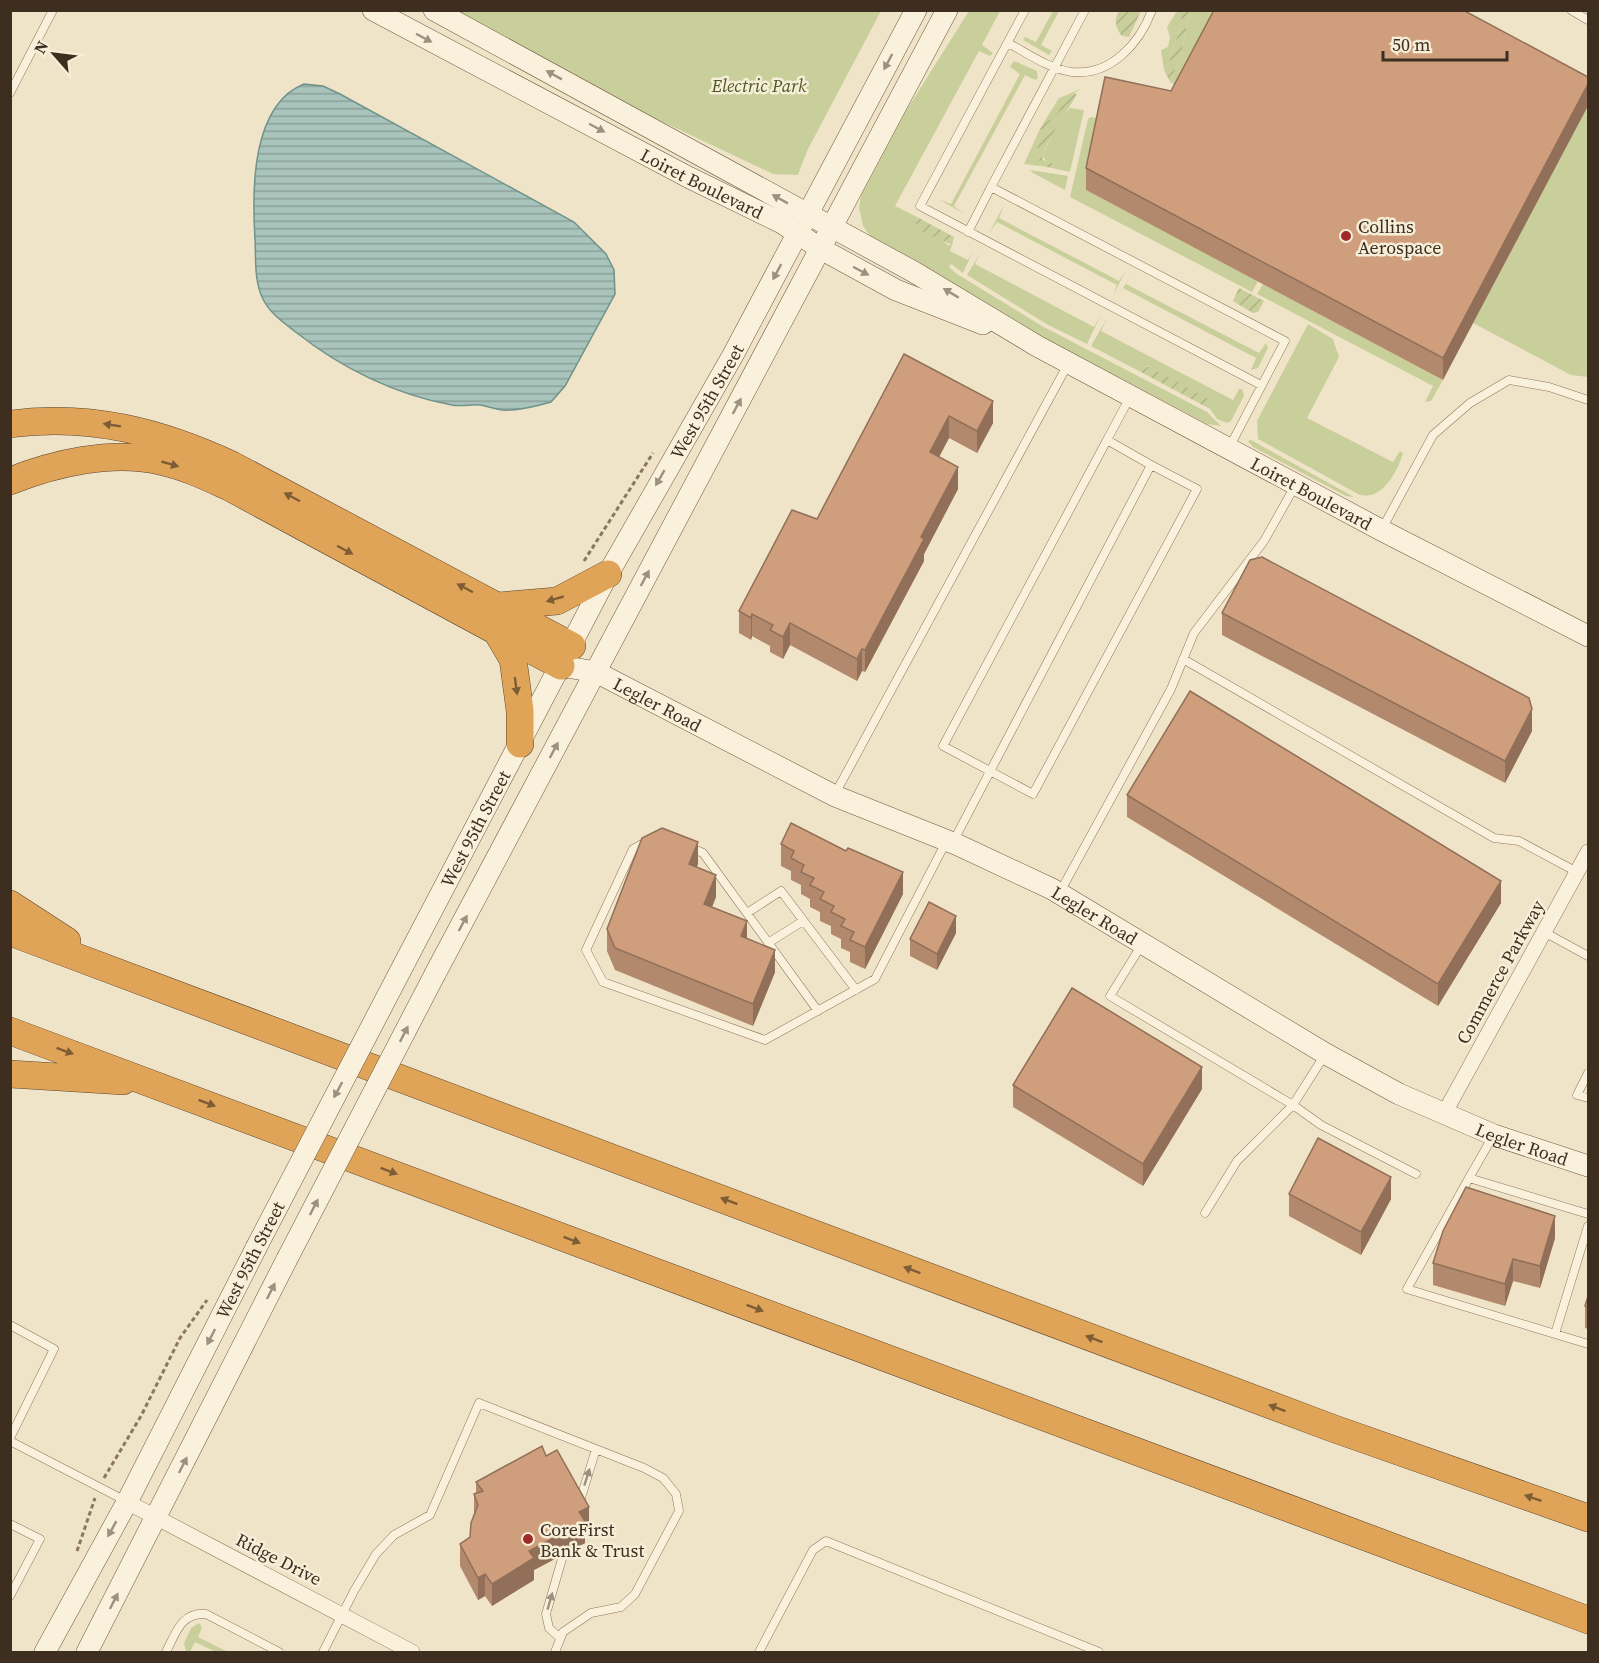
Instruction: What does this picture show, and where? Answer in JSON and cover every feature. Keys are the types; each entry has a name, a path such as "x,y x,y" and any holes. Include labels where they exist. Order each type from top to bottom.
{"highway":[{"path":"10,424 60,420 90,422 161,436 194,447 566,656"},
{"path":"10,481 61,465 96,460 126,458 159,460 191,470 229,487 497,619 513,659 520,711 520,744"},
{"path":"497,619 557,601 608,574"},
{"path":"10,904 103,965"},
{"path":"10,932 1332,1428 1588,1518"},
{"path":"10,1031 152,1082 1588,1620"},
{"path":"10,1074 152,1082"},
{"path":"1505,1589 1548,1620 1588,1638"}],"main road":[{"name":"Loiret Boulevard","path":"373,10 782,223 821,249 896,290 1037,346"},
{"name":"Loiret Boulevard","path":"434,10 833,227 1068,363 1381,530 1588,636"},
{"name":"West 95th Street","path":"45,1653 127,1502 256,1248 608,574 733,355 916,10"},
{"name":"West 95th Street","path":"87,1653 435,975 947,10"},
{"path":"513,84 526,59"},
{"name":"Legler Road","path":"566,656 834,796 950,842 1060,894 1144,942 1326,1054 1399,1094 1494,1134 1588,1166"}],"street":[{"name":"Commerce Parkway","path":"1445,1112 1588,852"},
{"name":"Ridge Drive","path":"127,1502 343,1614 412,1653"}],"lane":[{"path":"10,93 53,10"},
{"path":"1025,10 920,206 1261,385"},
{"path":"968,232 1085,10"},
{"path":"1008,43 1056,68 1073,72 1101,67 1116,60 1140,39 1152,10"},
{"path":"1571,10 1588,20"},
{"path":"991,187 1285,341 1228,449"},
{"path":"834,796 1068,363"},
{"path":"1381,530 1433,435 1470,404 1509,380 1548,387 1588,400"},
{"path":"1107,440 1197,489 1033,794 943,746 1130,396"},
{"path":"651,839 633,849 586,950 603,982 765,1040 875,980 990,771 1151,465"},
{"path":"1060,894 1171,689 1194,633 1264,541 1296,485"},
{"path":"1183,659 1494,838 1519,841 1577,872"},
{"path":"682,844 703,853 818,1011"},
{"path":"747,914 781,891 856,990"},
{"path":"768,943 803,921"},
{"path":"1544,932 1588,956"},
{"path":"1144,942 1110,996 1293,1105 1321,1125 1416,1174"},
{"path":"1205,1213 1237,1161 1293,1105 1326,1054"},
{"path":"1588,1073 1577,1095 1588,1098"},
{"path":"1494,1134 1407,1289 1588,1344"},
{"path":"1469,1178 1588,1214"},
{"path":"1555,1334 1588,1226"},
{"path":"10,1325 54,1350 10,1439 127,1502"},
{"path":"323,1653 376,1554 394,1535 430,1515 479,1403 663,1478 676,1494 679,1511 635,1594 621,1607 591,1613 563,1632 555,1653"},
{"path":"578,1506 596,1449"},
{"path":"10,1524 40,1539 10,1596"},
{"path":"759,1653 813,1550 826,1541 1099,1653"},
{"path":"560,1638 549,1628 546,1614 562,1559"},
{"path":"168,1652 183,1621 188,1615 196,1613 206,1614 279,1653"}],"path":[{"path":"106,1472 141,1416 180,1338 212,1293"}],"green space":[{"name":"Electric Park","path":"448,11 881,11 807,151 798,175 773,174 642,112"},
{"path":"969,11 1000,11 982,45 993,53 990,56 979,51 895,206 917,217 916,220 948,245 952,245 950,251 968,260 974,249 963,273 951,264 949,267 957,274 1042,326 1207,412 1221,426 1207,424 952,289 921,263 870,236 863,226 859,208 861,196 906,111"},
{"path":"1053,11 1059,11 1041,45 1052,51 1049,55 1023,40 1025,37 1036,42"},
{"path":"1119,11 1141,11 1129,37 1122,36 1117,27 1116,17"},
{"path":"1177,11 1182,20 1169,62 1164,70 1161,50 1168,47 1170,38 1167,27"},
{"path":"1177,11 1190,11 1181,55 1170,82 1164,70 1169,62 1182,20"},
{"path":"1190,11 1218,11 1178,87 1170,82 1181,55"},
{"path":"1014,61 1037,71 1038,78 1035,80 1025,75 954,206 965,214 938,199 951,204 1020,74 1010,67"},
{"path":"1081,89 1063,101 1055,118 1044,122 1059,98"},
{"path":"1077,94 1042,156 1043,160 1052,163 1052,168 1040,166 1037,145 1043,132 1040,129 1044,122 1052,119 1057,113 1064,99"},
{"path":"1588,106 1588,377 1571,375 1473,323"},
{"path":"1070,108 1084,110 1070,172 1052,168 1042,156 1059,120"},
{"path":"1091,117 1101,119 1086,190 1258,281 1252,292 1070,197 1088,119"},
{"path":"1040,129 1043,132 1037,145 1040,166 1024,164"},
{"path":"1030,170 1068,176 1065,190 1033,173"},
{"path":"1004,205 999,218 1119,281 1126,270 1113,296 1117,285 997,222 989,233"},
{"path":"917,217 954,237 952,245 919,230 916,224"},
{"path":"981,252 975,264 1094,327 1101,315 1087,344 1048,325 967,275"},
{"path":"1132,273 1126,284 1259,353 1266,343 1268,348 1258,368 1251,370 1256,358 1123,288"},
{"path":"1263,284 1443,380 1431,401 1425,402 1433,386 1257,294"},
{"path":"1239,288 1264,301 1258,312 1253,313 1233,301"},
{"path":"1107,318 1101,331 1233,400 1239,389 1242,389 1244,396 1231,421 1227,423 1217,419 1210,409 1212,407 1147,366 1137,370 1091,346"},
{"path":"1308,324 1333,339 1339,357 1307,418 1393,462 1400,451 1403,453 1393,476 1381,490 1374,494 1366,496 1358,494 1258,439 1257,421"},
{"path":"1140,367 1150,367 1210,400 1212,407 1210,409 1137,370"},
{"path":"1251,440 1354,497 1346,496 1253,447 1248,441"},
{"path":"199,1623 202,1627 198,1637 228,1652 216,1652 195,1642 190,1652 186,1651 184,1643 191,1628"}],"water":[{"path":"304,84 323,86 340,94 574,222 606,254 614,270 615,294 565,386 551,402 521,409 502,410 480,405 452,405 410,394 370,378 332,358 287,325 269,308 259,290 256,268 254,197 258,151 264,130 274,110 287,95"}],"building":[{"name":"Collins Aerospace","path":"1214,10 1463,10 1588,77 1588,84 1443,358 1086,168 1105,77 1171,91"},
{"path":"904,354 993,401 977,431 949,416 930,452 958,467 921,537 924,539 865,650 862,649 857,659 790,623 783,637 770,630 773,625 752,614 751,618 739,611 792,510 817,519"},
{"path":"1262,557 1529,698 1532,709 1505,761 1222,613 1250,560"},
{"path":"1190,691 1501,881 1438,984 1127,795"},
{"path":"791,823 846,851 848,848 903,872 865,947 850,940 854,932 841,926 845,919 831,912 834,906 820,899 824,892 810,885 814,878 801,872 804,865 791,858 794,851 781,844"},
{"path":"662,828 698,842 689,864 716,875 704,904 747,921 741,936 775,950 753,1004 615,948 607,929 642,838"},
{"path":"929,902 956,916 937,954 910,939"},
{"path":"1072,988 1202,1067 1143,1164 1013,1085"},
{"path":"1318,1138 1391,1177 1361,1232 1289,1194"},
{"path":"1466,1187 1555,1216 1540,1266 1513,1259 1505,1284 1433,1263 1443,1231"},
{"name":"CoreFirst Bank & Trust","path":"542,1446 546,1456 557,1450 589,1507 579,1512 585,1521 529,1551 534,1558 492,1584 485,1574 478,1578 460,1544 470,1537 471,1523 478,1505 474,1494 483,1491 476,1482"}],"place":[{"name":"Collins Aerospace","path":"1346,236"},
{"name":"CoreFirst Bank & Trust","path":"528,1539"}]}
